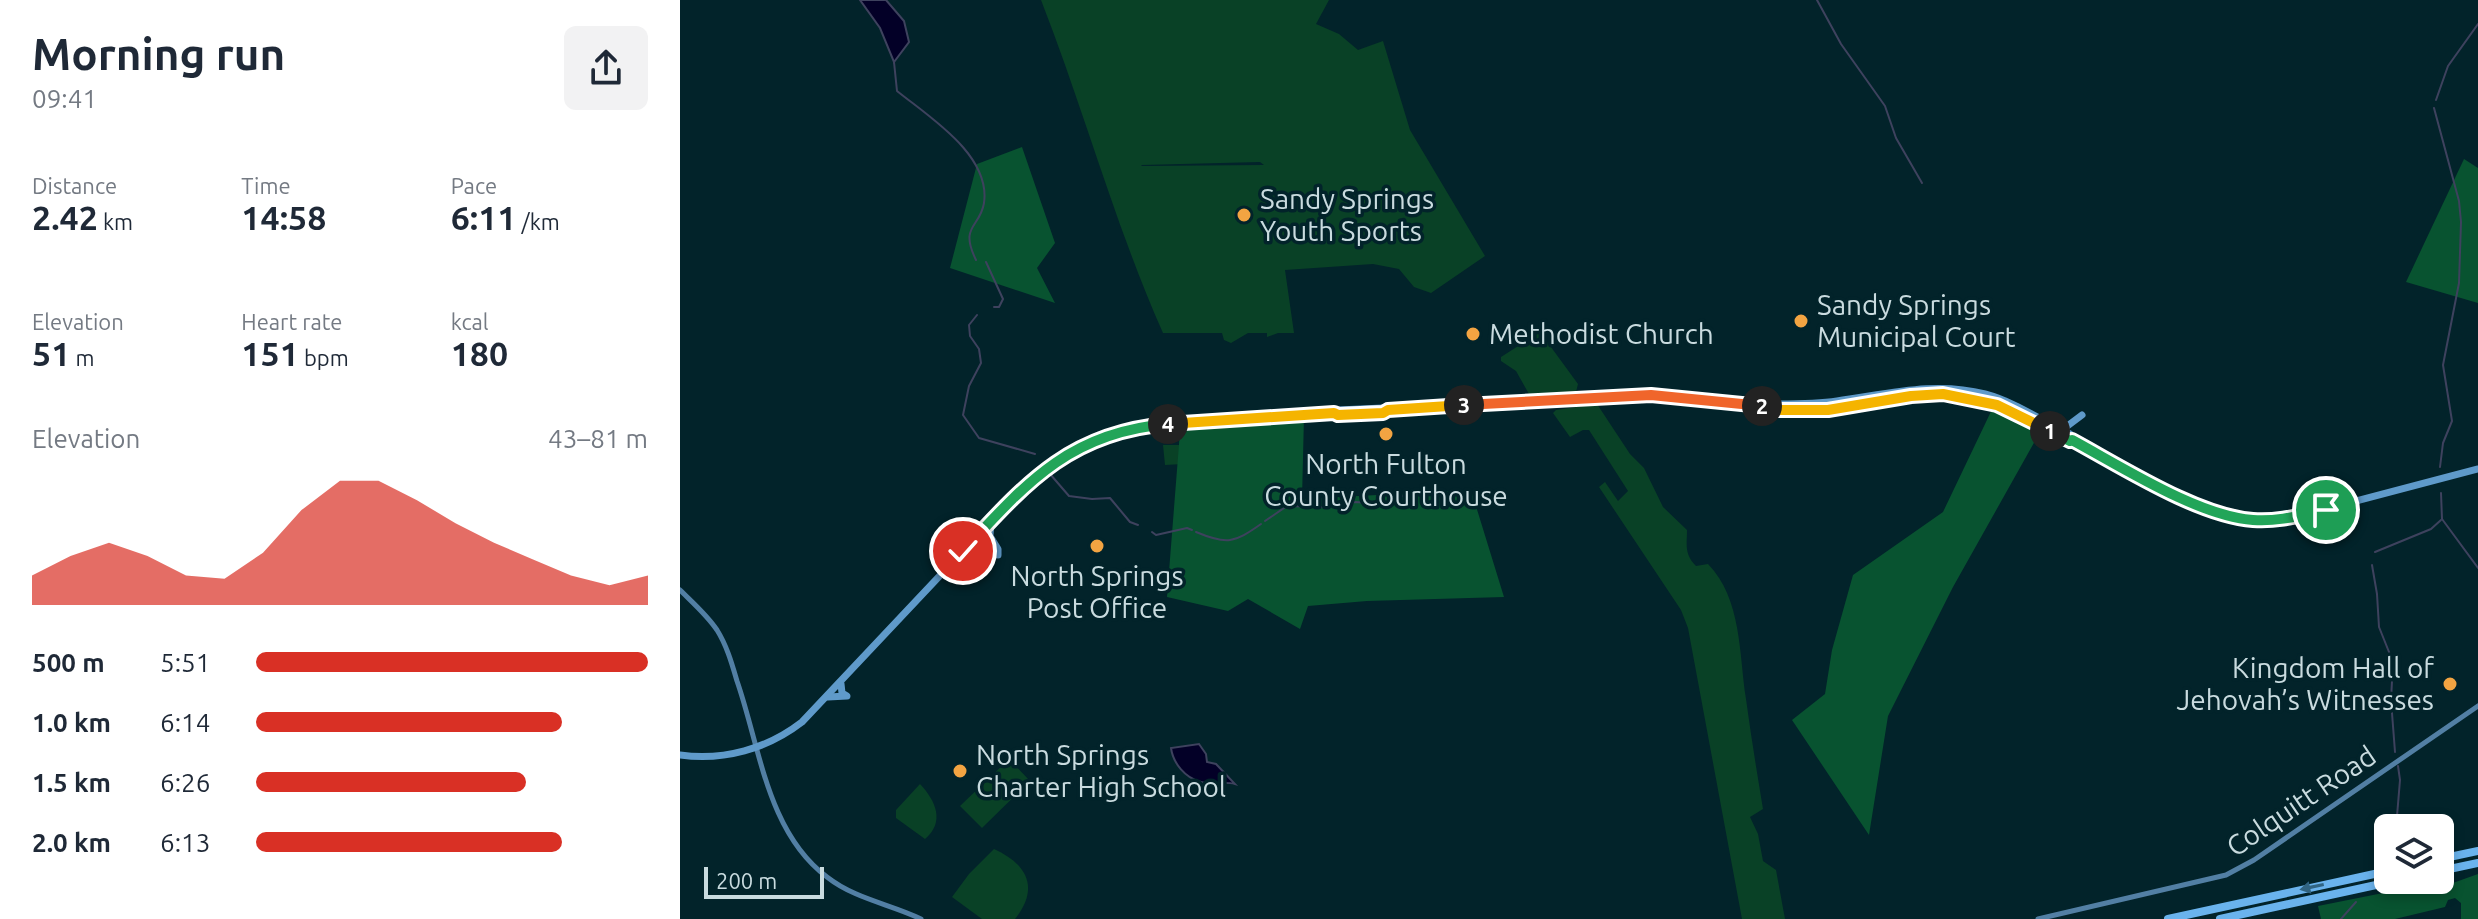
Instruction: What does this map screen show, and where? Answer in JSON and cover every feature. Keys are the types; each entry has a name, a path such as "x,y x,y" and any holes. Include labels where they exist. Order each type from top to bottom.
{"highway":[{"path":"2454,856 2478,851"},
{"path":"2454,868 2478,863"},
{"path":"2168,919 2374,874"},
{"path":"2220,919 2374,885"}],"main road":[{"path":"1773,407 1775,404 1833,402 1916,389 1951,388 1996,398 2070,434 2072,440"},
{"path":"680,755 718,756 756,748 795,728 828,697 847,696 842,693 841,684 1030,480 1050,464 1108,435 1165,424 1334,413 1338,410 1651,395 1773,407 1776,410 1820,410 1911,396 1950,394 1997,405 2201,507 2249,520 2299,516 2478,469"},
{"path":"2062,430 2082,415"},
{"path":"991,521 990,536 998,555"},
{"path":"956,558 980,544 992,546"}],"street":[{"path":"680,590 707,617 724,644 745,704 765,779 787,829 814,867 849,891 921,919"},
{"name":"Colquitt Road","path":"2038,919 2226,875 2254,860 2478,706"}],"green space":[{"path":"1041,0 1329,0 1316,24 1339,34 1358,50 1383,41 1410,130 1485,256 1431,293 1414,287 1399,269 1373,264 1285,270 1294,333 1267,337 1267,333 1248,333 1231,343 1224,340 1222,333 1163,333 1130,251","holes":["1260,162 1264,165 1141,166"]},
{"path":"1022,147 1055,243 1037,268 1055,303 950,268 977,164"},
{"path":"2464,159 2478,168 2478,303 2406,282"},
{"path":"1540,332 1578,384 1576,392 1529,394 1516,371 1501,361 1501,357"},
{"path":"1996,401 2016,407 2044,425 1953,587 1888,716 1869,835 1792,720 1825,694 1832,650 1853,575 1943,512"},
{"path":"1597,404 1630,454 1644,468 1663,507 1687,530 1687,549 1692,562 1696,566 1708,564 1719,578 1733,610 1763,809 1750,817 1758,834 1763,861 1776,870 1785,919 1742,919 1688,628 1681,610 1599,487 1605,482 1618,501 1628,491 1589,430 1570,437 1553,413"},
{"path":"1304,416 1302,499 1471,490 1504,597 1308,606 1300,629 1248,599 1228,611 1167,597 1181,419"},
{"path":"1163,445 1182,445 1183,464 1165,465"},
{"path":"1009,759 1030,781 982,828 960,806"},
{"path":"920,784 936,812 935,826 925,839 896,818 896,810"},
{"path":"994,849 1015,862 1026,878 1027,897 1015,919 982,919 952,897"},
{"path":"2478,874 2478,919 2461,919 2461,903 2455,898 2448,900 2445,907 2395,919 2321,919 2318,906 2378,894 2454,894 2454,883"}],"water":[{"path":"860,0 886,0 904,21 909,42 894,62 880,28"},
{"path":"1199,744 1207,762 1216,764 1235,784 1201,782 1181,769 1171,748"}],"waterway":[{"path":"1817,0 1841,44 1885,106 1896,138 1922,183"},
{"path":"2436,100 2448,66 2478,24"},
{"path":"894,62 897,91 955,139 978,169 984,185 984,203 970,233 971,249 976,260"},
{"path":"2434,108 2459,201 2461,222 2459,283 2443,365 2452,421 2443,443 2440,467"},
{"path":"986,262 1003,299 999,307 994,307"},
{"path":"977,315 969,325 981,363 969,386 963,415 979,438 1035,454"},
{"path":"1050,474 1069,496 1110,498 1130,522 1138,525"},
{"path":"2441,493 2442,519 2478,568"},
{"path":"1372,503 1381,504 1408,494"},
{"path":"1265,521 1287,506 1368,503"},
{"path":"2375,552 2431,529 2441,520"},
{"path":"1196,532 1215,539 1230,540 1261,524"},
{"path":"1152,532 1156,535 1187,528 1192,530"},
{"path":"2372,565 2379,627 2393,662 2391,700 2395,752"},
{"path":"2397,814 2398,766"},
{"path":"2341,919 2356,902"}],"place":[{"name":"Sandy Springs Youth Sports","path":"1244,215"},
{"name":"Sandy Springs Municipal Court","path":"1801,321"},
{"name":"Methodist Church","path":"1473,334"},
{"name":"North Fulton County Courthouse","path":"1386,434"},
{"name":"North Springs Post Office","path":"1097,546"},
{"name":"Kingdom Hall of Jehovah’s Witnesses","path":"2450,684"},
{"name":"North Springs Charter High School","path":"960,771"}],"route":[{"path":"963,551 1030,480 1050,464 1108,435 1133,428 1651,395 1767,406 1788,411 1828,410 1926,394 1963,396 2015,413 2212,512 2249,520 2269,520 2326,510"}]}
